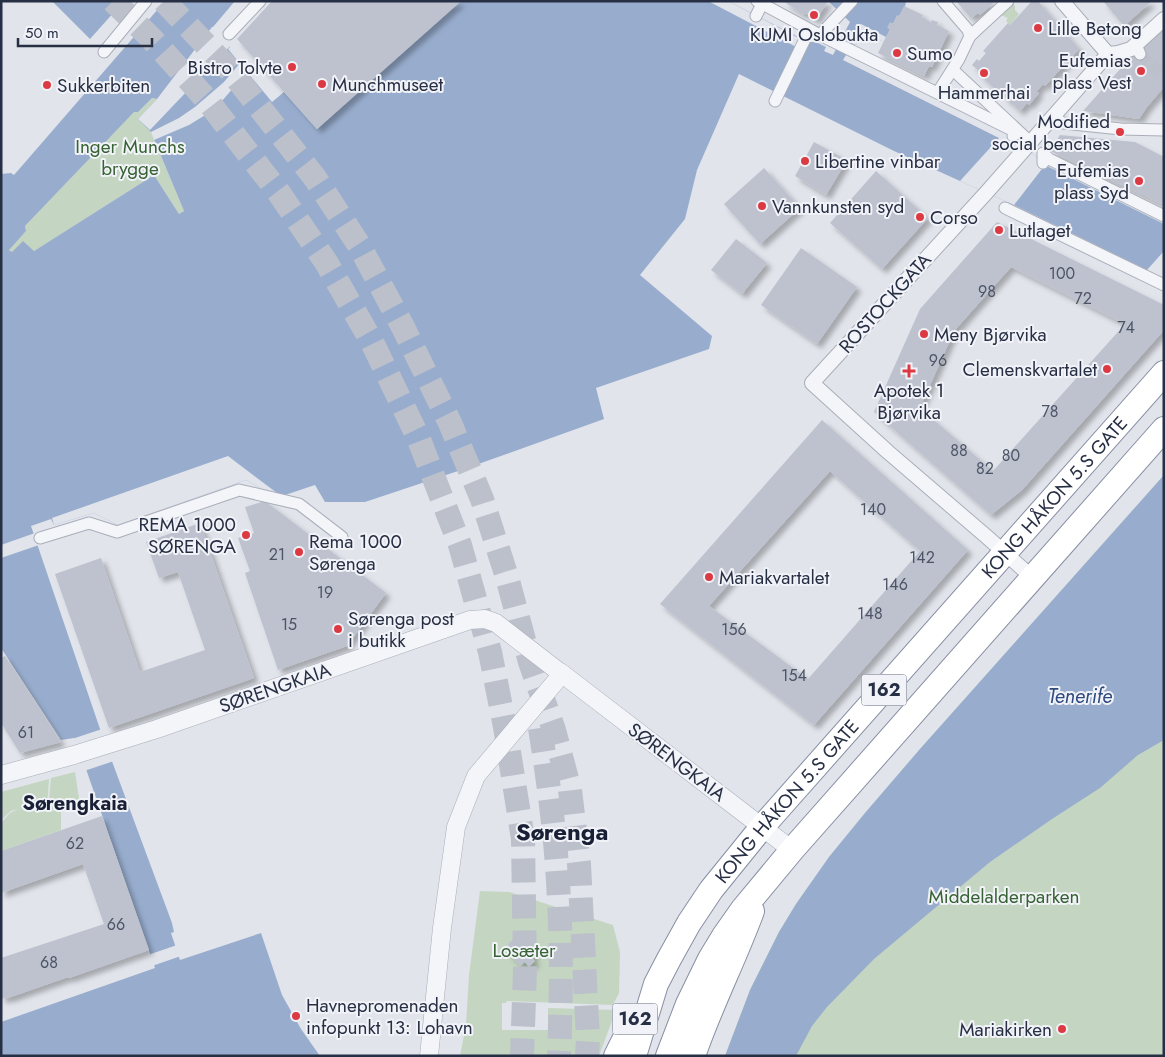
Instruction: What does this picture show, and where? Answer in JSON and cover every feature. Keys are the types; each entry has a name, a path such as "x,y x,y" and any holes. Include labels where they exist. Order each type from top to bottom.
{"highway":[{"name":"KONG HÅKON 5.S GATE","path":"634,1056 656,984 673,951 698,910 727,870 762,827 1164,373"},
{"name":"KONG HÅKON 5.S GATE","path":"668,1056 688,1004 710,959 743,909 792,850 1164,430"},
{"name":"162","path":"694,1056 760,890"},
{"name":"162","path":"616,1056 633,1022 656,984"}],"street":[{"path":"104,52 146,1"},
{"path":"230,34 260,1"},
{"path":"775,101 806,37 820,34 852,1"},
{"path":"943,1 968,30 970,36"},
{"path":"938,92 953,70 970,36 1008,1"},
{"path":"1062,1 1108,54 1118,53 1131,48 1138,50 1164,19"},
{"path":"756,16 760,2 938,92 1020,136 953,70"},
{"name":"ROSTOCKGATA","path":"1033,578 812,383 986,193 1108,54"},
{"path":"1053,118 1063,123 1121,129 1164,130"},
{"path":"1043,162 1042,153 1049,159 1164,216"},
{"path":"1005,208 1164,285"},
{"path":"40,538 89,522 117,532 239,490 298,504 342,537"},
{"name":"SØRENGKAIA","path":"1,775 110,744 470,620 485,619 496,623 792,850"},
{"path":"428,1056 442,928 456,827 476,776 561,673"}],"green space":[{"path":"1012,2 1019,14 1010,25 1006,21 1008,18 998,14"},
{"name":"Inger Munchs brygge","path":"152,98 157,99 150,130 184,211 179,214 154,175 34,251 12,253 9,249 26,231 25,226 134,111 138,112"},
{"name":"Middelalderparken","path":"1164,475 1164,1056 725,1056 750,990 779,932 829,857 920,749"},
{"path":"75,772 80,805 70,810 48,809 51,778"},
{"path":"49,779 47,809 40,810 61,811 61,830 1,851 1,823 10,813 18,809 11,811 1,820 1,792"},
{"name":"Losæter","path":"480,891 509,892 613,925 620,952 619,993 613,1005 507,1001 502,1003 502,1030 548,1030 548,1008 616,1010 599,1056 460,1056 466,1025 469,975"}],"water":[{"path":"52,1 124,1 90,39"},
{"path":"165,1 235,1 213,27 230,47 228,49 272,102 284,92 317,129 461,1 728,1 808,42 810,39 826,47 824,51 833,55 850,22 828,1 906,1 905,7 899,16 888,28 890,29 884,42 863,32 856,45 851,44 846,55 1006,130 1045,165 1164,224 1164,251 1147,270 1014,205 894,151 739,74 697,170 685,219 640,275 712,336 709,349 596,388 604,419 365,502 325,502 315,485 285,495 277,493 272,495 246,480 118,525 94,513 54,525 51,519 31,526 100,729 172,923 174,932 171,933 180,960 261,933 282,995 301,1029 320,1056 1,1056 1,1022 155,968 74,738 61,740 1,648 1,174 11,173 14,175","holes":["152,98 157,99 138,119 151,132 184,211 179,214 154,175 34,251 23,241 12,252 9,250 26,231 25,226 134,112 138,112"]},
{"name":"Tenerife","path":"1164,475 1164,740 1138,755 1100,788 990,862 874,959 827,1007 812,1026 796,1056 725,1056 750,990 779,932 829,857 920,749"}],"pier":[{"path":"708,1 728,1 808,43 804,51"},
{"path":"861,24 886,37 884,42 863,32 856,45 851,43"},
{"path":"212,27 216,27 231,45 150,130 138,119 157,99"},
{"path":"846,55 1006,130 1045,165 1014,205 960,181 999,138 843,60"},
{"path":"240,63 248,71 221,102 207,114 189,125 154,140 151,132 179,118 195,107 224,82"},
{"path":"228,456 277,493 272,495 246,480 118,525 94,513 54,525 52,518"},
{"path":"35,533 39,545 1,558 1,545"},
{"path":"102,729 114,761 84,771 72,740 69,740"},
{"path":"177,945 181,956 152,966 148,955"}],"building":[{"name":"Munchmuseet","path":"272,1 461,1 317,129 237,39"},
{"path":"783,1 828,1 816,20 805,13 804,15"},
{"path":"956,1 996,1 980,15 978,13 971,18"},
{"path":"1032,1 1038,1 1079,49 1045,86 1043,84 1036,92 1039,93 1029,105 1027,103 1020,111 1003,96 1005,94 997,88 996,90 972,65 977,59 979,61 986,53 983,51 1008,23 1010,25"},
{"path":"1103,1 1152,1 1124,26"},
{"path":"904,6 923,15 922,17 931,22 932,20 938,22 937,25 949,31 932,67 929,66 924,76 878,53 890,29 887,28 890,22 893,24"},
{"name":"Eufemias plass Vest","path":"1164,24 1164,87 1139,119 1083,111 1144,42"},
{"name":"Eufemias plass Syd","path":"1060,135 1135,142 1164,157 1164,205 1050,151"},
{"path":"814,142 847,160 826,195 795,176"},
{"name":"Vannkunsten syd","path":"764,168 800,208 760,244 724,204"},
{"path":"876,171 928,218 882,269 830,223"},
{"name":"Clemenskvartalet","path":"997,222 1164,305 1164,330 1022,490 991,515 874,412 920,309","holes":["1011,267 1125,324 993,471 920,408 954,331"]},
{"path":"736,239 767,263 742,294 711,270"},
{"path":"801,248 857,287 817,344 761,305"},
{"name":"Mariakvartalet","path":"822,420 968,550 814,725 660,604","holes":["830,471 920,551 808,679 709,606"]},
{"path":"265,501 386,593 347,646 278,670 245,573 250,571 238,538 254,533 245,507"},
{"path":"200,523 254,678 109,728 55,574 101,558 140,672 205,650 178,572 159,578 146,542"},
{"path":"5,656 61,742 20,753 1,723 1,658"},
{"path":"102,816 149,950 1,999 1,958 104,924 83,864 1,893 1,851"},
{"path":"521,936 535,952 531,957 535,961 529,967 525,962 520,966 505,949 515,937 516,939"}],"tunnel":[{"path":"113,1 150,37 207,100 279,193 326,262 372,342 418,437 460,545 490,652 505,727 523,839 525,969 522,1056"},
{"path":"164,1 231,71 315,178 359,245 403,327 450,423 482,499 507,577 530,662 554,730 570,790 579,864 588,1039 587,1056"},
{"path":"1140,54 1164,76"},
{"path":"540,728 552,815 558,881 561,960 559,1056"}],"place":[{"name":"KUMI Oslobukta","path":"814,15"},
{"name":"Lille Betong","path":"1038,28"},
{"name":"Sumo","path":"897,53"},
{"name":"Bistro Tolvte","path":"292,67"},
{"name":"Eufemias plass Vest","path":"1141,71"},
{"name":"Hammerhai","path":"984,73"},
{"name":"Munchmuseet","path":"322,84"},
{"name":"Sukkerbiten","path":"47,85"},
{"name":"Modified social benches","path":"1120,132"},
{"name":"Libertine vinbar","path":"805,161"},
{"name":"Eufemias plass Syd","path":"1139,181"},
{"name":"Vannkunsten syd","path":"762,206"},
{"name":"Corso","path":"920,217"},
{"name":"Lutlaget","path":"999,230"},
{"name":"Meny Bjørvika","path":"924,334"},
{"name":"Clemenskvartalet","path":"1107,369"},
{"name":"Apotek 1 Bjørvika","path":"909,371"},
{"name":"REMA 1000 SØRENGA","path":"246,535"},
{"name":"Rema 1000 Sørenga","path":"299,552"},
{"name":"Mariakvartalet","path":"709,577"},
{"name":"Sørenga post i butikk","path":"338,629"},
{"name":"Havnepromenaden infopunkt 13: Lohavn","path":"296,1016"},
{"name":"Mariakirken","path":"1062,1029"}],"district":[{"name":"Sørengkaia","path":"75,803"},
{"name":"Sørenga","path":"562,831"}]}
